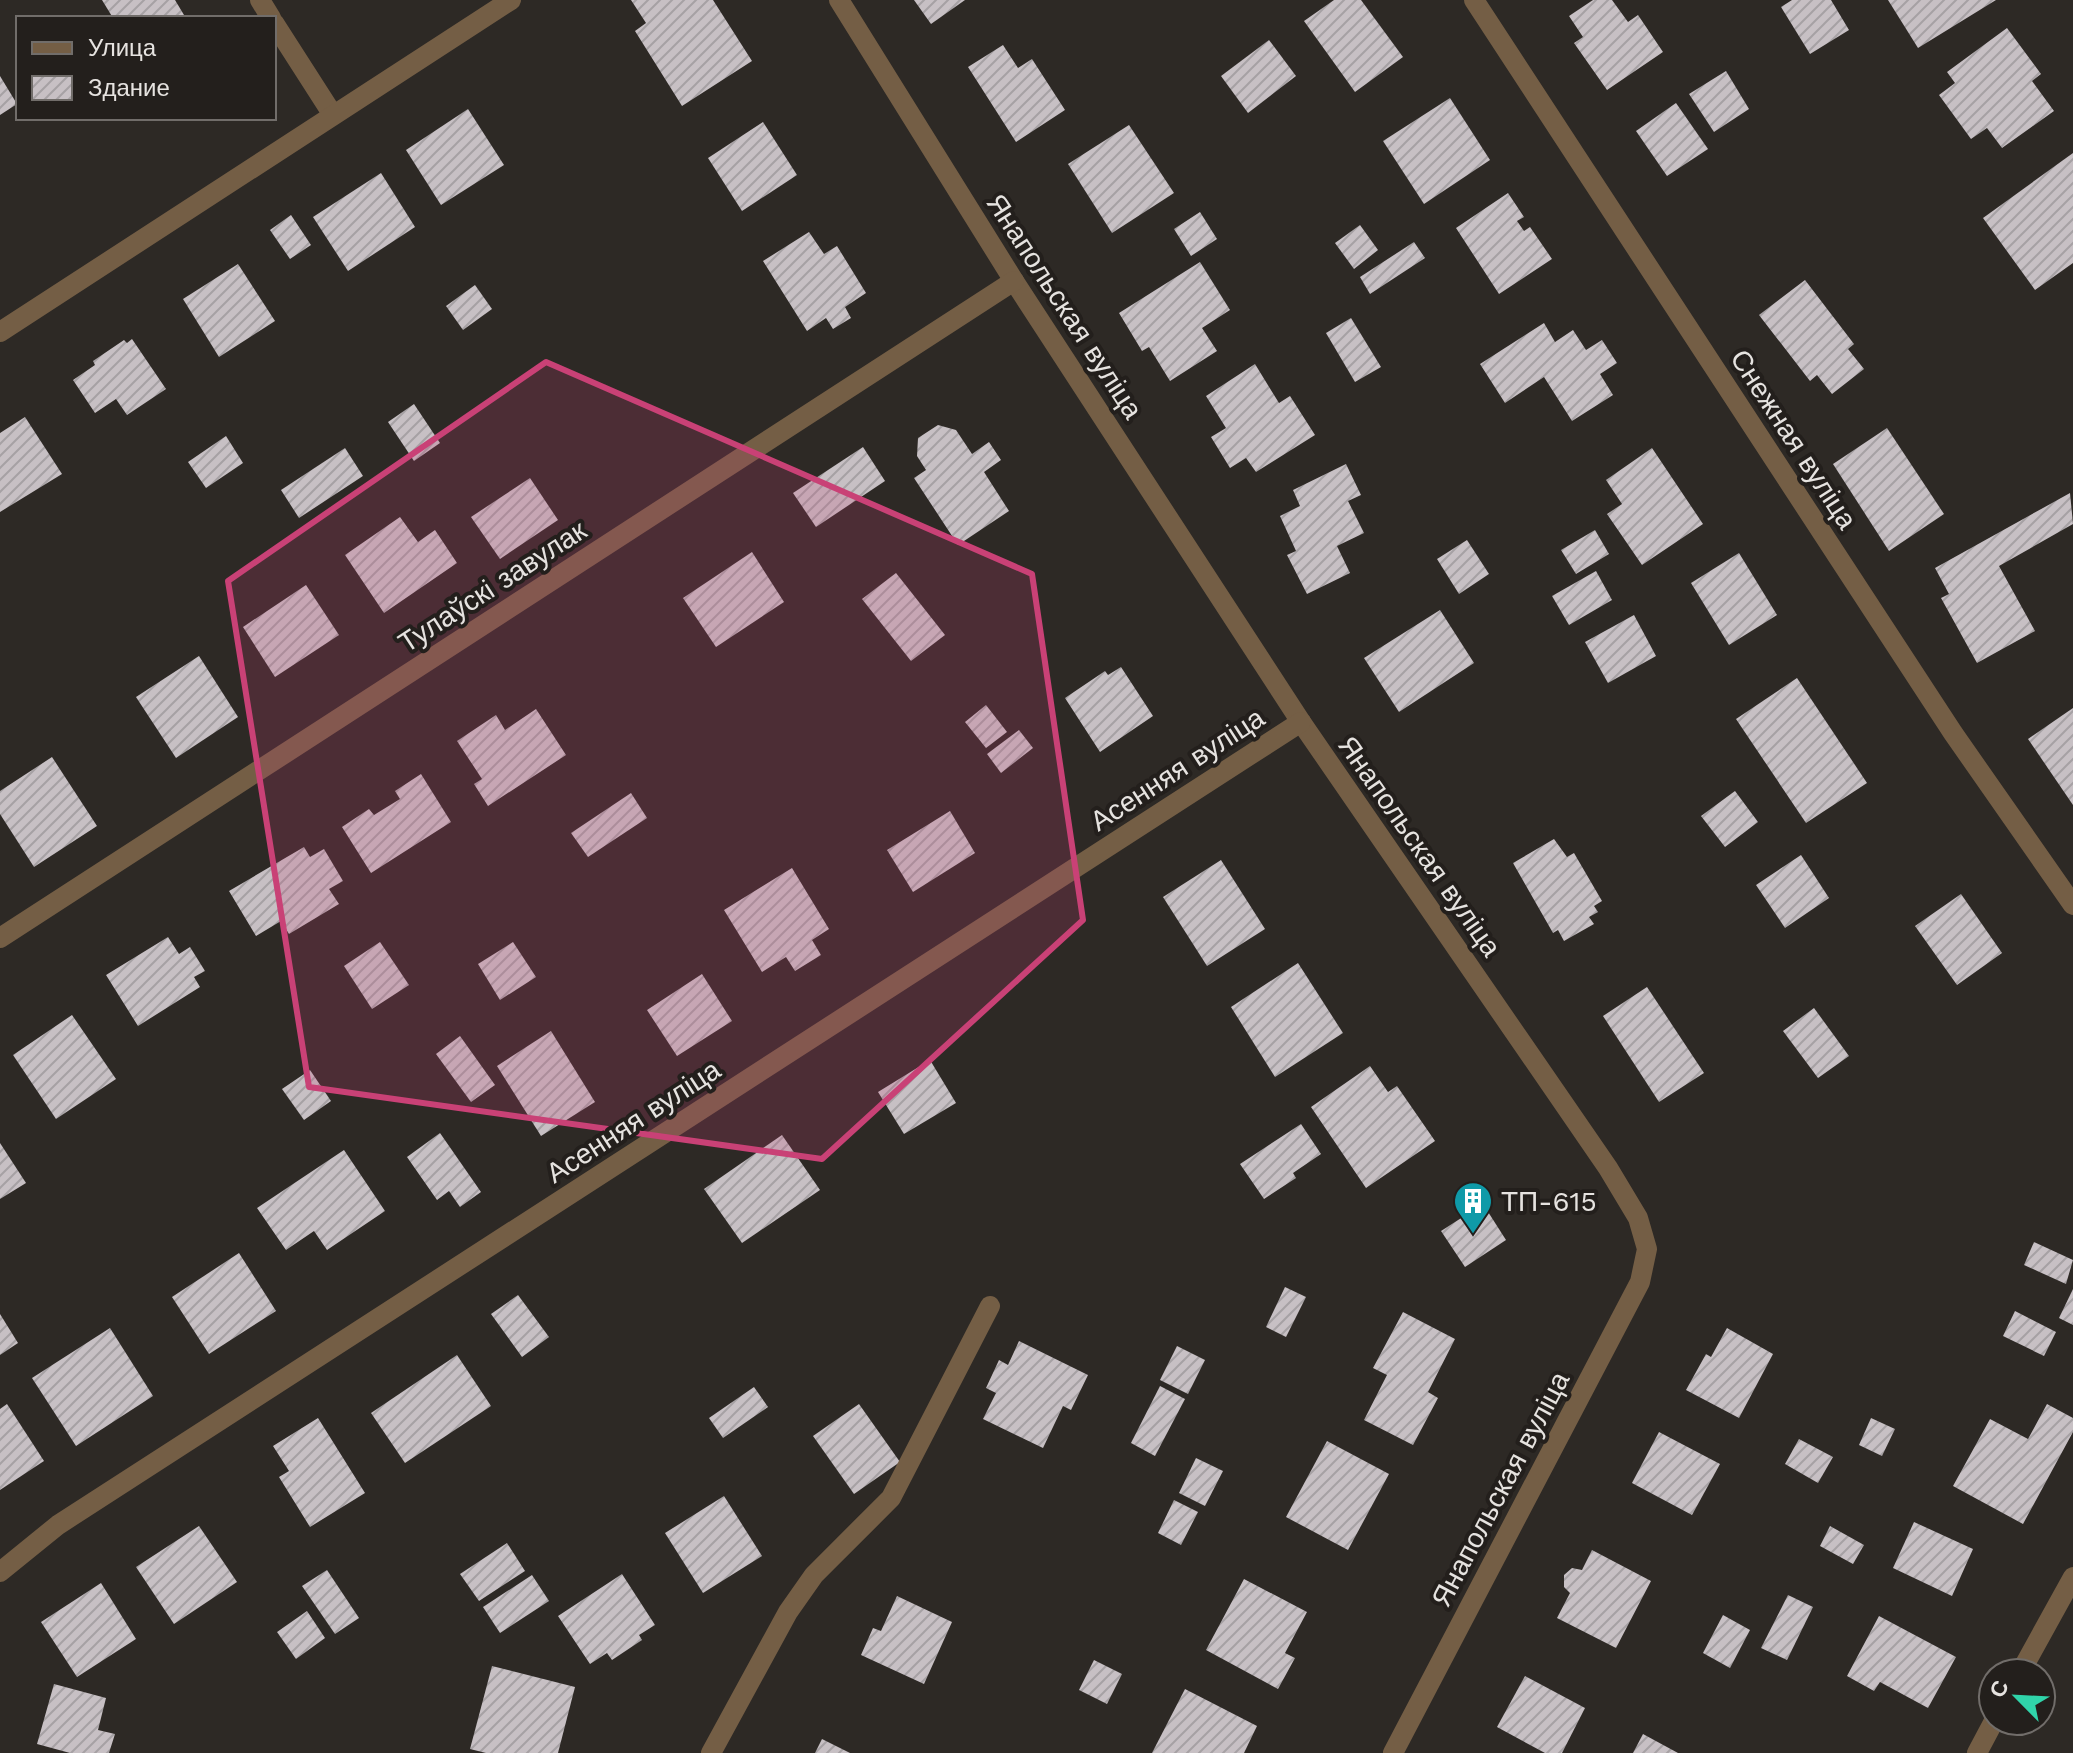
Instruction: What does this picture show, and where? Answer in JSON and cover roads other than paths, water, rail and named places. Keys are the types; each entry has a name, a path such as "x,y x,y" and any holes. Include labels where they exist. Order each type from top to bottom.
{"street":[{"path":"0,332 511,0"},
{"name":"Янапольская вуліца","path":"839,0 1014,281 1301,722 1608,1168 1638,1218 1647,1249 1640,1282 1393,1753"},
{"name":"Снежная вуліца","path":"1474,0 1944,720 2073,905"},
{"path":"276,25 333,115"},
{"name":"Тулаўскі завулак","path":"0,938 1014,281"},
{"name":"Асенняя вуліца","path":"0,1572 58,1525 1301,722"},
{"path":"711,1753 788,1612 814,1575 891,1498 990,1306"},
{"path":"2029,1657 2073,1577"}],"place":[{"name":"ТП-615","path":"1473,1235"}]}
